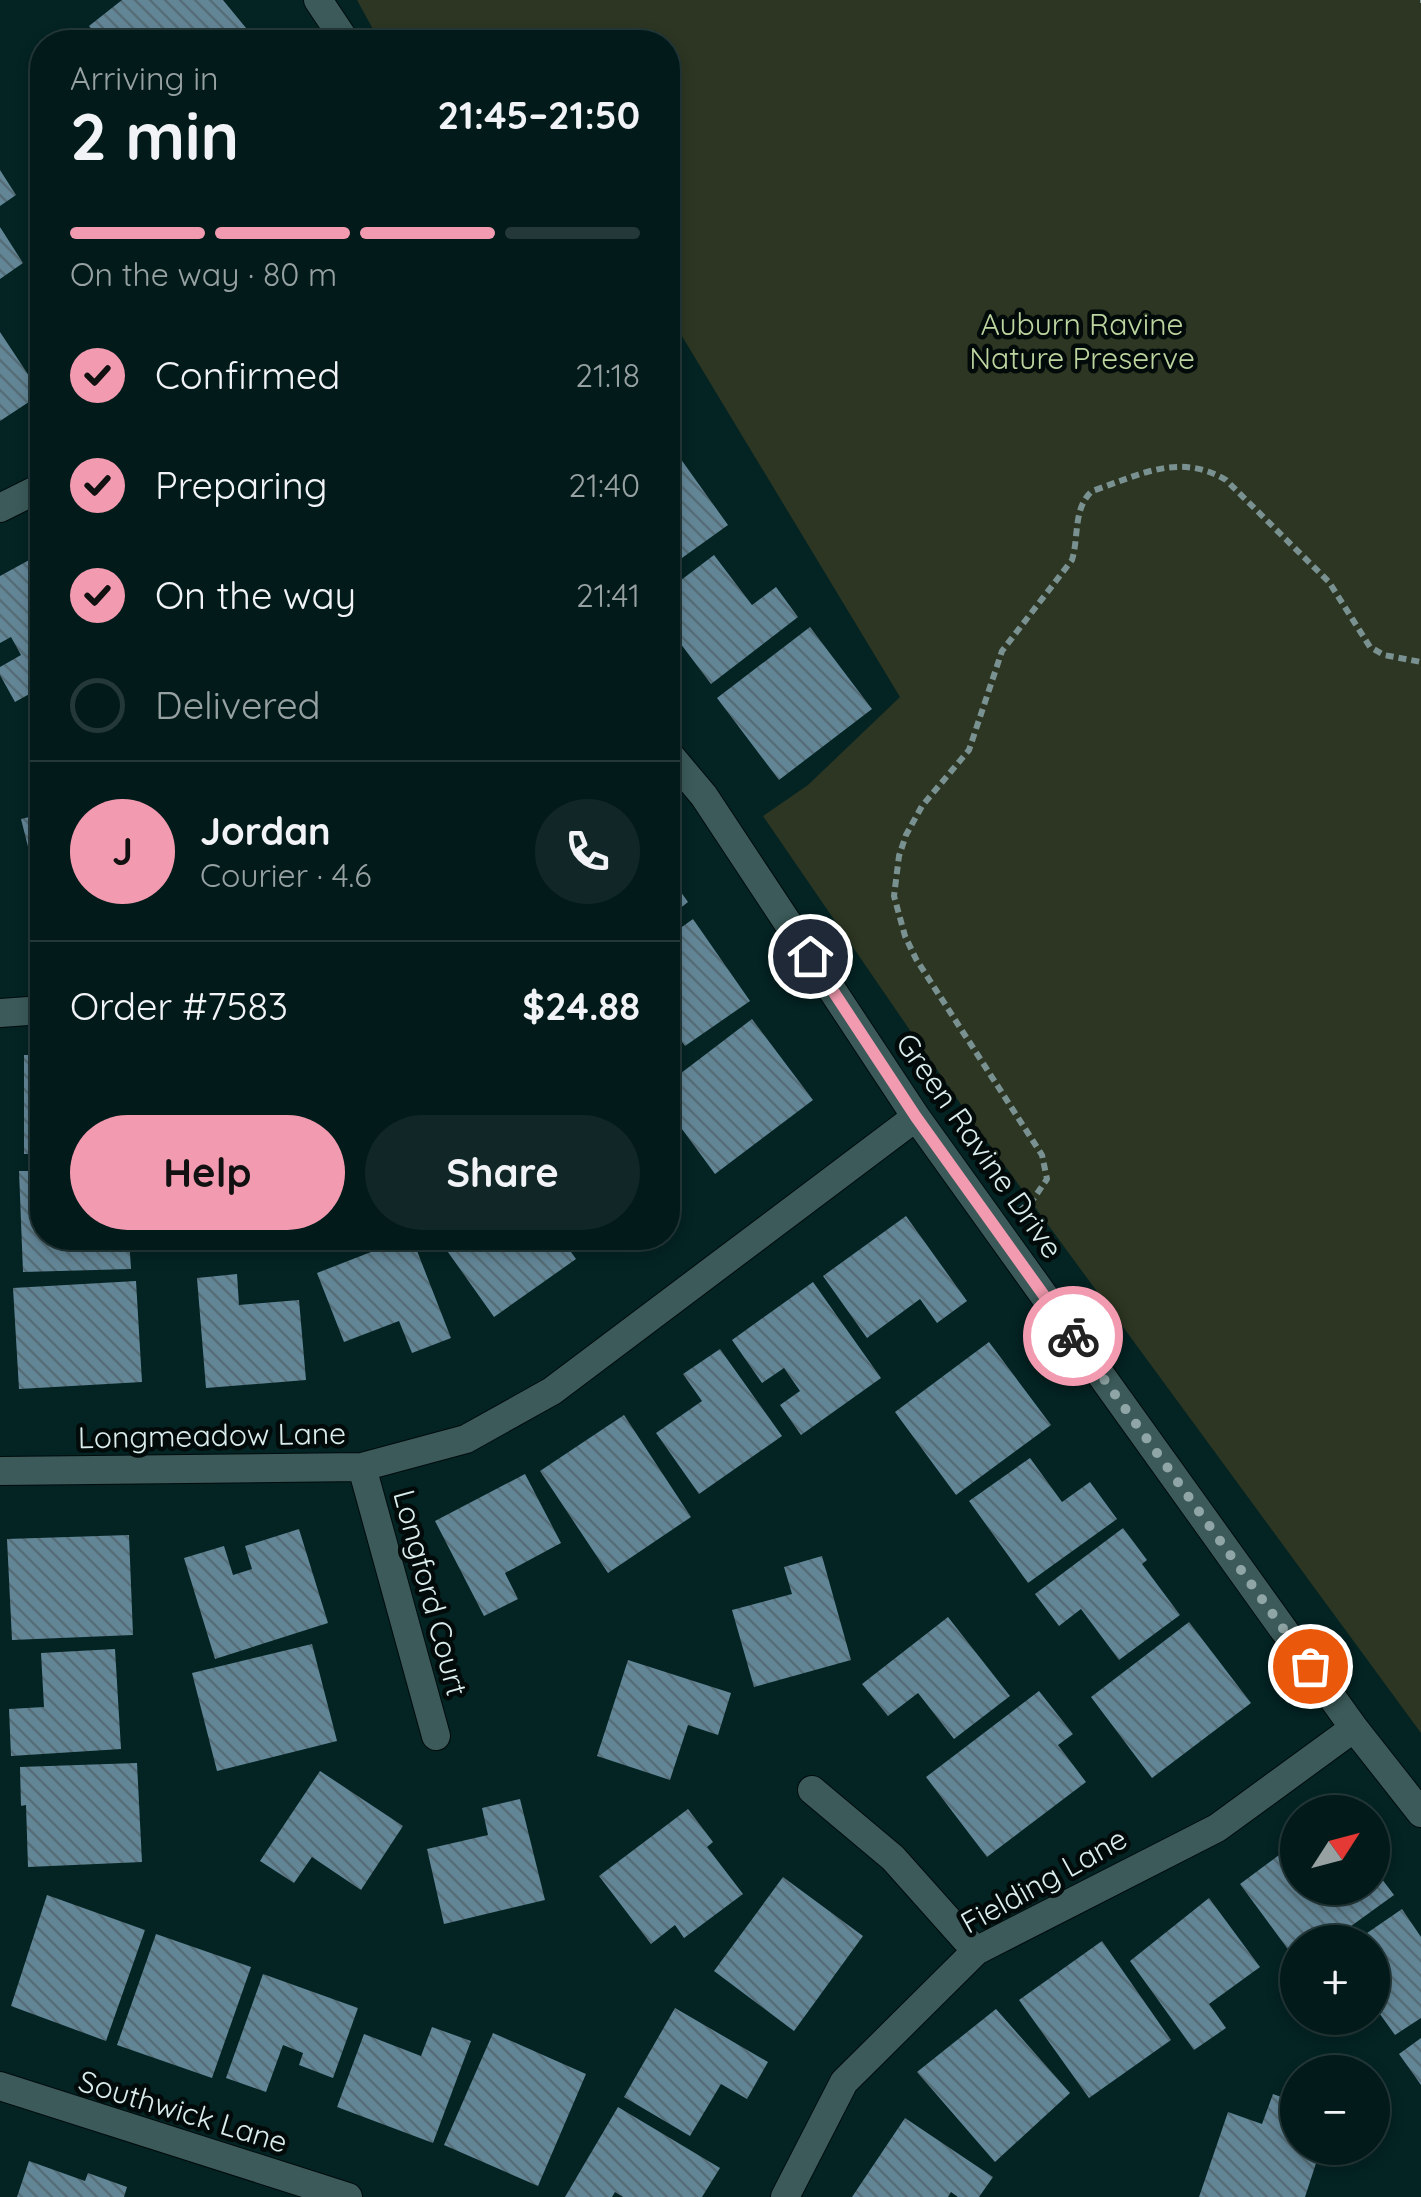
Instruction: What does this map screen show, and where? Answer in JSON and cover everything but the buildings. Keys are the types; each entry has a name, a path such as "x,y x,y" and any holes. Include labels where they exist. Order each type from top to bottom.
{"street":[{"path":"318,0 338,30"},
{"path":"0,508 30,492"},
{"name":"Green Ravine Drive","path":"680,768 704,796 916,1117 1354,1728 1421,1812"},
{"path":"0,1013 30,1011"},
{"name":"Longmeadow Lane","path":"0,1471 362,1467 466,1439 552,1391 916,1117"},
{"name":"Longford Court","path":"362,1467 436,1736"},
{"name":"Fielding Lane","path":"785,2197 844,2082 976,1950 1217,1828 1354,1728"},
{"path":"812,1790 893,1858 976,1950"},
{"name":"Southwick Lane","path":"0,2086 348,2197"}],"path":[{"path":"996,1229 1026,1207 1042,1189 1047,1179 1046,1168 1034,1142 916,959 898,917 895,876 913,819 969,750 1002,651 1072,560 1085,496 1162,467 1198,466 1210,470 1226,480 1329,582 1370,646 1384,655 1421,662"}],"green space":[{"name":"Auburn Ravine Nature Preserve","path":"357,0 1421,0 1421,1733 977,1128 763,816 808,785 900,697 680,333 680,30 373,30"}],"way so far":[{"path":"1073,1336 1310,1666"}],"route":[{"path":"810,956 916,1117 1073,1336"}]}
